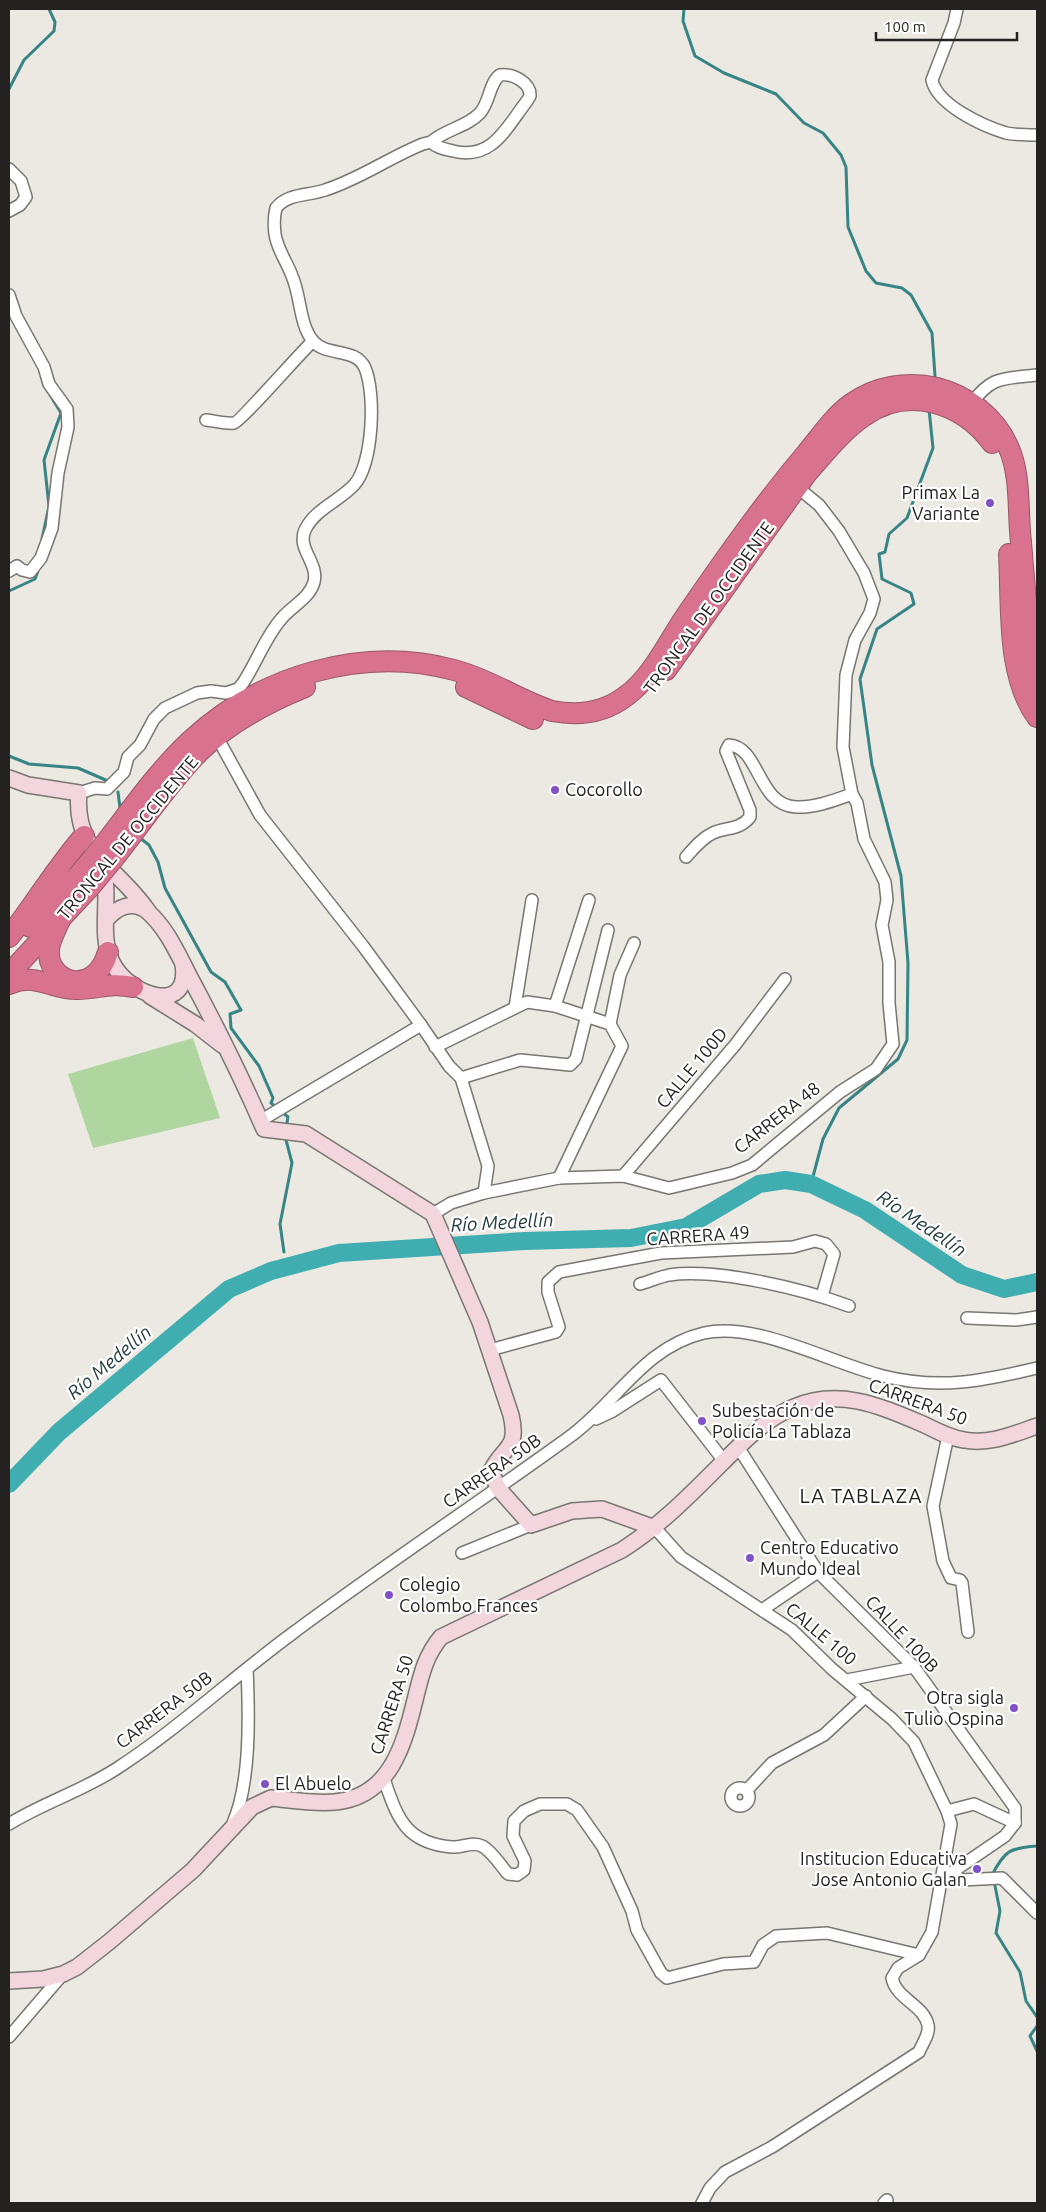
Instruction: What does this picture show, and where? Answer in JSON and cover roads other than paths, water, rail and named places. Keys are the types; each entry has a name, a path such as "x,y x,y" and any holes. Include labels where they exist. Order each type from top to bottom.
{"highway":[{"name":"TRONCAL DE OCCIDENTE","path":"106,855 173,758 209,725 258,694 313,671 356,663 407,662 447,668 474,676 552,711 578,714 591,712 616,703 627,696 645,677 684,618 786,477 838,415 852,404 882,389 917,385 944,390 972,403 994,423 1012,456 1018,485 1031,668 1037,689"},
{"name":"TRONCAL DE OCCIDENTE","path":"9,974 60,920 84,882 183,769 217,737 241,720 290,693 339,677 364,674 409,674 451,682 480,693 533,719 555,725 578,727 594,725 617,717 637,704 654,687 797,487 831,445 866,414 890,403 929,401 942,404 966,416 985,434 993,445 1004,477 1011,608 1018,676 1023,692 1037,717"},
{"path":"9,937 37,900 60,864 84,836"},
{"name":"TRONCAL DE OCCIDENTE","path":"9,950 84,882"},
{"path":"60,920 49,948 49,956 60,976 78,982 94,977 104,966 108,952"},
{"path":"9,984 29,979 77,989 109,984 141,991"}],"street":[{"path":"957,9 954,23 932,80 934,90 940,97 981,123 1008,133 1037,135"},
{"path":"9,778 28,785 79,793 95,788 107,789 124,772 128,757 144,740 154,719 171,705 197,693 211,691 226,693 241,686 251,672 275,626 290,609 307,596 312,588 315,569 306,553 303,535 313,518 356,484 370,446 371,414 367,375 362,363 354,356 323,348 313,341 304,320 293,278 275,235 276,208 285,199 312,194 338,186 414,148 432,142 445,132 470,121 481,112 500,75 524,82 528,86 530,96 527,101 495,142 488,148 471,153 461,153 437,146 432,142"},
{"path":"9,169 21,181 26,198 20,205 9,211"},
{"path":"9,295 16,316 44,367 49,384 67,409 68,427 58,473 52,528 41,558 30,572 26,572 17,566 9,571"},
{"path":"206,420 235,423 243,417 265,390 313,341"},
{"path":"972,403 983,388 993,381 1037,375"},
{"path":"686,858 706,837 724,829 741,826 750,817 750,810 726,751 729,746 744,752 765,787 778,802 784,805 812,806 852,794 843,747 846,675 855,640 870,613 874,599 864,572 839,530 819,505 797,487"},
{"path":"217,737 260,815 363,946 435,1047 460,1078 488,1166 484,1193"},
{"path":"79,793 79,822 84,836 106,855 152,918"},
{"name":"CARRERA 48","path":"433,1214 451,1203 484,1193 559,1178 623,1176 668,1188 732,1173 752,1165 840,1092 876,1069 893,1044 889,1003 889,962 882,925 887,900 885,882 864,839 857,804 852,794"},
{"path":"106,855 106,942 108,952 118,972 141,991 208,1033 232,1056"},
{"path":"515,1007 532,900"},
{"path":"555,1006 589,900"},
{"path":"107,919 112,912 129,906 146,911 175,947 182,964 265,1117 264,1129 306,1134 433,1214 490,1350 514,1430 513,1440 491,1471 498,1488 532,1526"},
{"path":"460,1078 520,1060 570,1065 576,1059 585,1015 608,930"},
{"path":"559,1178 622,1046 610,1024 620,975 634,943"},
{"path":"141,991 165,996 173,993 182,980 182,964"},
{"name":"CALLE 100D","path":"623,1176 735,1045 785,979"},
{"path":"435,1047 527,1002 555,1006 610,1024"},
{"path":"265,1117 411,1033 421,1025"},
{"name":"CARRERA 49","path":"490,1350 556,1332 559,1327 548,1292 548,1282 559,1272 661,1253 793,1247 815,1241 826,1244 834,1254 822,1296"},
{"path":"695,1252 699,1274"},
{"path":"640,1284 668,1275 699,1274 782,1286 822,1296 849,1306"},
{"path":"967,1318 1016,1320 1037,1316"},
{"name":"CARRERA 50B","path":"9,1824 30,1811 114,1770 293,1633 592,1421 637,1371 660,1352 682,1339 706,1332 732,1330 762,1336 884,1377 926,1384 951,1385 986,1380 1037,1368"},
{"path":"592,1421 611,1412 661,1380 724,1461"},
{"name":"CARRERA 50","path":"9,1981 43,1979 63,1974 77,1967 109,1942 208,1856 252,1807 271,1798 334,1803 351,1800 371,1790 384,1779 395,1762 408,1727 424,1665 430,1650 441,1637 622,1550 655,1528 760,1427 787,1410 813,1401 852,1399 867,1402 948,1436 982,1442 1037,1426"},
{"path":"948,1436 933,1506 943,1561 951,1578 960,1580 962,1583 968,1632"},
{"name":"CALLE 100B","path":"738,1447 818,1572 914,1667 1015,1808 1015,1823"},
{"name":"CALLE 100","path":"462,1553 572,1511 602,1509 655,1528 681,1557 792,1630 832,1669 892,1719 914,1742 948,1810 951,1824 946,1873 932,1932 919,1955"},
{"path":"762,1610 818,1572"},
{"path":"846,1680 914,1667"},
{"path":"230,1830 239,1810 243,1785 249,1709 247,1669"},
{"path":"747,1790 772,1763 824,1735 866,1696"},
{"path":"384,1779 397,1816 403,1825 415,1835 435,1844 453,1847 476,1844 484,1847 508,1874 517,1874 524,1870 525,1861 513,1836 514,1821 524,1811 540,1804 567,1804 576,1810 603,1847 632,1911 637,1930 661,1973 668,1978 723,1964 754,1962 763,1944 776,1936 827,1933 919,1955"},
{"path":"946,1873 1005,1836 1015,1823 974,1804 948,1810"},
{"path":"946,1873 961,1880 1002,1878 1037,1913"},
{"path":"702,2203 710,2188 725,2172 772,2147 919,2052 927,2034 928,2025 921,2013 894,1987 892,1978 898,1968 919,1955"},
{"path":"9,2037 63,1974"}],"waterway":[{"path":"9,89 24,60 54,31 55,22 49,9"},
{"path":"684,9 683,21 695,56 724,73 776,94 804,123 823,133 841,155 846,167 848,227 866,271 876,283 902,288 911,295 932,333 935,376"},
{"path":"42,539 49,506 44,460 61,413 44,385"},
{"path":"811,1184 823,1139 839,1108 898,1059 907,1040 908,963 901,876 872,765 860,679 877,629 914,604 911,593 882,579 879,554 885,552 889,534 907,518 933,448 929,409"},
{"path":"9,591 35,579 39,568"},
{"path":"9,756 29,764 78,768 108,781"},
{"path":"118,792 120,808"},
{"path":"140,838 149,845 158,862 165,888 211,972 225,982 241,1010 230,1014 231,1028 259,1066 273,1098 271,1103 277,1108"},
{"path":"282,1112 288,1117 286,1128"},
{"path":"284,1252 280,1224 292,1163 285,1136"},
{"name":"Río Medellín","path":"9,1484 59,1432 229,1289 271,1271 339,1253 524,1241 631,1238 686,1227 759,1184 785,1180 811,1184 865,1210 962,1275 1004,1289 1037,1282"},
{"path":"992,1875 1001,1860 1009,1852 1014,1849 1037,1846"},
{"path":"994,1881 1000,1911 996,1933 1020,1972 1026,2001 1037,2017"},
{"path":"1037,2026 1030,2036 1037,2051"}],"place":[{"name":"Primax La Variante","path":"990,503"},
{"name":"Cocorollo","path":"555,790"},
{"name":"Subestación de Policía La Tablaza","path":"702,1421"},
{"name":"Centro Educativo Mundo Ideal","path":"750,1558"},
{"name":"Colegio Colombo Frances","path":"389,1595"},
{"name":"Otra sigla Tulio Ospina","path":"1014,1708"},
{"name":"El Abuelo","path":"265,1784"},
{"name":"Institucion Educativa Jose Antonio Galan","path":"977,1869"}],"district":[{"name":"LA TABLAZA","path":"861,1496"}]}
